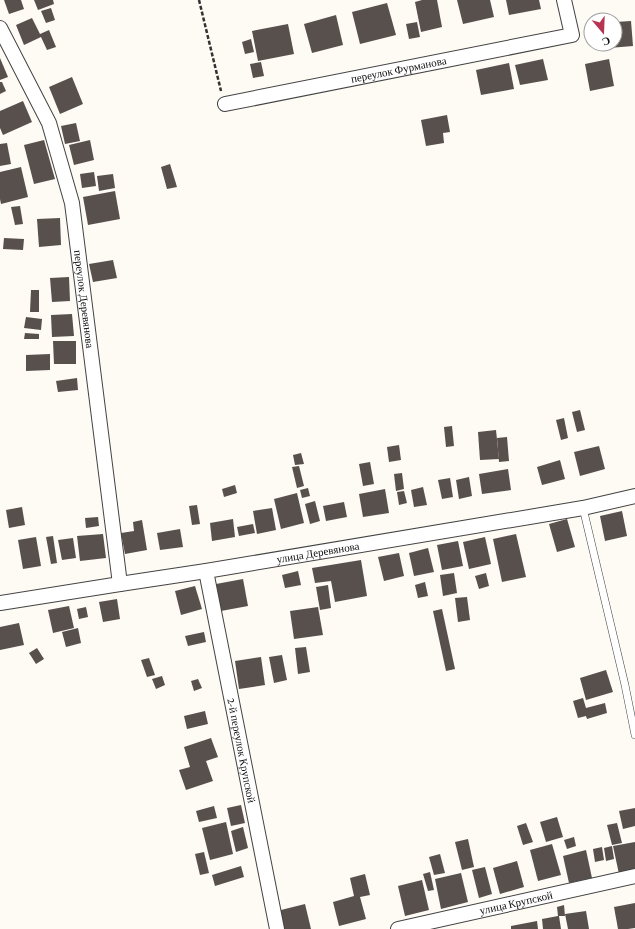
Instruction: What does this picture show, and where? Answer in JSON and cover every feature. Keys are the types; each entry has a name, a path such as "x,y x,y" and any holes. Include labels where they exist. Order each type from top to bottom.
{"street":[{"name":"переулок Фурманова","path":"225,104 572,35 564,0"},
{"name":"переулок Деревянова","path":"0,28 49,123 72,203 120,584"},
{"name":"улица Деревянова","path":"0,603 206,571 583,508 635,496"},
{"name":"2-й переулок Крупской","path":"206,571 277,929"},
{"name":"улица Крупской","path":"398,929 635,876"}],"lane":[{"path":"583,508 625,685 635,735"}],"path":[{"path":"199,0 225,104"}],"building":[{"path":"4,0 21,0 24,9 9,14"},
{"path":"34,0 53,0 54,4 38,10"},
{"path":"422,0 437,0 442,27 421,32 415,2"},
{"path":"457,0 490,0 494,17 463,24"},
{"path":"506,0 539,0 541,9 509,15"},
{"path":"387,3 396,35 360,44 352,12"},
{"path":"51,8 55,20 46,23 41,11"},
{"path":"336,15 343,45 312,53 304,24"},
{"path":"32,18 40,34 49,30 56,47 47,50 41,37 24,45 16,25"},
{"path":"631,21 633,46 623,47 623,22"},
{"path":"417,22 420,37 409,39 406,24"},
{"path":"288,24 294,54 258,61 252,31"},
{"path":"251,39 254,52 245,54 242,42"},
{"path":"0,58 8,77 0,80"},
{"path":"543,59 548,80 520,85 515,65"},
{"path":"609,59 614,86 590,91 585,64"},
{"path":"261,62 264,76 253,78 250,64"},
{"path":"509,63 514,89 481,95 476,70"},
{"path":"72,77 83,104 60,114 49,87"},
{"path":"0,82 2,82 6,91 0,94"},
{"path":"23,101 32,122 3,135 0,128 0,111"},
{"path":"447,115 450,132 443,133 444,143 426,146 421,120"},
{"path":"76,123 80,141 65,144 61,126"},
{"path":"44,140 55,179 34,184 24,145"},
{"path":"90,140 94,160 74,165 69,145"},
{"path":"7,143 11,164 0,166 0,144"},
{"path":"170,164 177,187 167,189 161,167"},
{"path":"21,167 28,197 1,204 0,172"},
{"path":"94,172 96,186 82,188 80,174"},
{"path":"113,174 115,188 99,191 97,176"},
{"path":"115,191 120,219 88,225 83,197"},
{"path":"20,206 23,224 15,225 11,207"},
{"path":"60,218 61,245 39,247 37,219"},
{"path":"4,238 24,239 23,250 3,249"},
{"path":"113,260 117,278 93,282 89,264"},
{"path":"69,277 70,301 52,302 50,278"},
{"path":"31,290 39,290 39,312 30,312"},
{"path":"72,314 74,336 52,337 51,315"},
{"path":"26,317 42,319 41,330 24,328"},
{"path":"25,333 39,334 39,339 24,339"},
{"path":"53,341 76,341 76,364 54,364"},
{"path":"50,354 50,370 26,371 26,355"},
{"path":"77,378 78,390 58,392 56,381"},
{"path":"580,410 585,430 577,432 572,412"},
{"path":"564,418 568,438 561,440 556,420"},
{"path":"452,426 454,446 446,447 444,427"},
{"path":"496,430 499,459 480,460 478,432"},
{"path":"507,437 509,461 499,462 497,438"},
{"path":"399,445 401,460 389,462 387,447"},
{"path":"599,446 605,469 580,476 574,452"},
{"path":"301,453 304,464 295,465 293,455"},
{"path":"560,460 565,479 542,485 537,467"},
{"path":"370,462 374,484 363,486 359,464"},
{"path":"299,466 304,486 297,488 292,467"},
{"path":"508,469 511,490 482,494 479,474"},
{"path":"402,473 404,489 396,491 394,474"},
{"path":"469,477 472,496 459,499 456,480"},
{"path":"450,478 453,497 442,499 438,480"},
{"path":"235,485 237,493 224,497 222,489"},
{"path":"423,487 427,505 414,507 411,490"},
{"path":"308,488 310,496 302,498 300,490"},
{"path":"385,489 389,513 363,517 359,494"},
{"path":"404,491 407,503 399,505 397,492"},
{"path":"297,493 304,523 281,529 274,499"},
{"path":"315,501 320,521 310,524 305,504"},
{"path":"344,502 347,517 326,521 323,506"},
{"path":"197,505 200,524 192,525 189,506"},
{"path":"22,507 25,525 9,528 6,510"},
{"path":"272,508 276,530 257,534 253,511"},
{"path":"622,511 627,536 605,541 600,516"},
{"path":"98,517 99,526 86,528 85,518"},
{"path":"233,519 235,537 212,541 210,523"},
{"path":"567,519 575,547 557,552 549,524"},
{"path":"142,520 147,550 125,554 121,533 134,531 133,522"},
{"path":"253,524 255,533 239,536 237,527"},
{"path":"180,529 183,547 160,550 157,533"},
{"path":"103,534 106,558 80,561 77,536"},
{"path":"516,534 526,577 502,582 493,539"},
{"path":"53,536 57,563 51,564 46,537"},
{"path":"36,537 41,566 23,569 18,540"},
{"path":"485,537 491,564 469,569 463,542"},
{"path":"73,538 76,558 62,560 58,540"},
{"path":"458,541 463,566 442,570 437,545"},
{"path":"428,548 434,572 414,576 409,553"},
{"path":"399,553 404,576 384,581 378,557"},
{"path":"361,560 367,596 335,602 331,581 315,583 312,568"},
{"path":"298,571 301,585 285,588 282,575"},
{"path":"454,573 457,593 443,596 440,575"},
{"path":"486,573 489,586 479,589 475,576"},
{"path":"243,579 248,606 221,611 216,584"},
{"path":"425,582 428,596 418,598 415,585"},
{"path":"328,585 331,608 320,610 316,587"},
{"path":"195,586 202,609 181,615 175,591"},
{"path":"467,597 470,620 458,622 455,598"},
{"path":"117,599 120,619 103,622 99,602"},
{"path":"69,606 74,628 53,633 48,610"},
{"path":"86,607 88,617 79,619 77,609"},
{"path":"318,607 323,635 294,639 290,611"},
{"path":"442,609 455,669 446,671 433,611"},
{"path":"19,623 24,645 0,650 0,627"},
{"path":"78,628 81,643 66,647 62,632"},
{"path":"204,632 206,642 188,646 185,636"},
{"path":"306,647 310,672 298,674 295,648"},
{"path":"37,648 44,659 36,664 29,653"},
{"path":"282,655 287,680 274,683 269,657"},
{"path":"261,657 265,685 239,689 235,661"},
{"path":"149,658 155,675 147,677 141,660"},
{"path":"606,670 613,692 586,700 580,678"},
{"path":"162,676 165,685 156,689 152,679"},
{"path":"198,679 202,688 194,691 191,681"},
{"path":"583,698 586,708 605,703 607,713 587,719 586,716 578,718 573,701"},
{"path":"205,711 208,724 187,729 184,716"},
{"path":"211,738 218,757 206,761 213,781 186,790 179,770 190,767 184,747"},
{"path":"241,805 245,823 231,826 227,808"},
{"path":"214,806 217,818 199,822 196,811"},
{"path":"635,808 635,826 623,829 619,811"},
{"path":"557,817 563,837 546,842 540,822"},
{"path":"226,822 233,854 210,860 202,828"},
{"path":"526,823 533,842 523,845 517,826"},
{"path":"617,823 622,843 612,845 607,825"},
{"path":"243,827 248,848 236,852 231,831"},
{"path":"574,837 576,846 567,849 564,840"},
{"path":"468,839 474,867 462,870 455,842"},
{"path":"635,842 635,871 619,874 613,846"},
{"path":"552,844 561,875 538,881 530,850"},
{"path":"612,846 614,859 606,861 604,848"},
{"path":"602,847 604,860 595,862 593,849"},
{"path":"586,850 592,878 569,883 563,856"},
{"path":"204,852 209,873 200,875 195,854"},
{"path":"440,854 445,873 434,875 429,857"},
{"path":"517,861 524,887 500,894 493,868"},
{"path":"241,866 244,877 215,886 212,875"},
{"path":"485,867 492,894 479,898 472,870"},
{"path":"430,872 434,890 428,891 423,874"},
{"path":"461,873 468,902 441,909 435,879"},
{"path":"365,874 370,895 360,897 366,919 339,926 333,902 354,896 350,878"},
{"path":"422,880 429,910 405,916 398,886"},
{"path":"635,903 635,928 618,929 614,907"},
{"path":"305,904 311,929 282,929 277,911"},
{"path":"564,905 565,916 559,916 561,929 543,929 542,919 558,916 557,907"},
{"path":"586,911 589,929 568,929 565,914"},
{"path":"537,921 538,929 511,929 511,926"}]}
